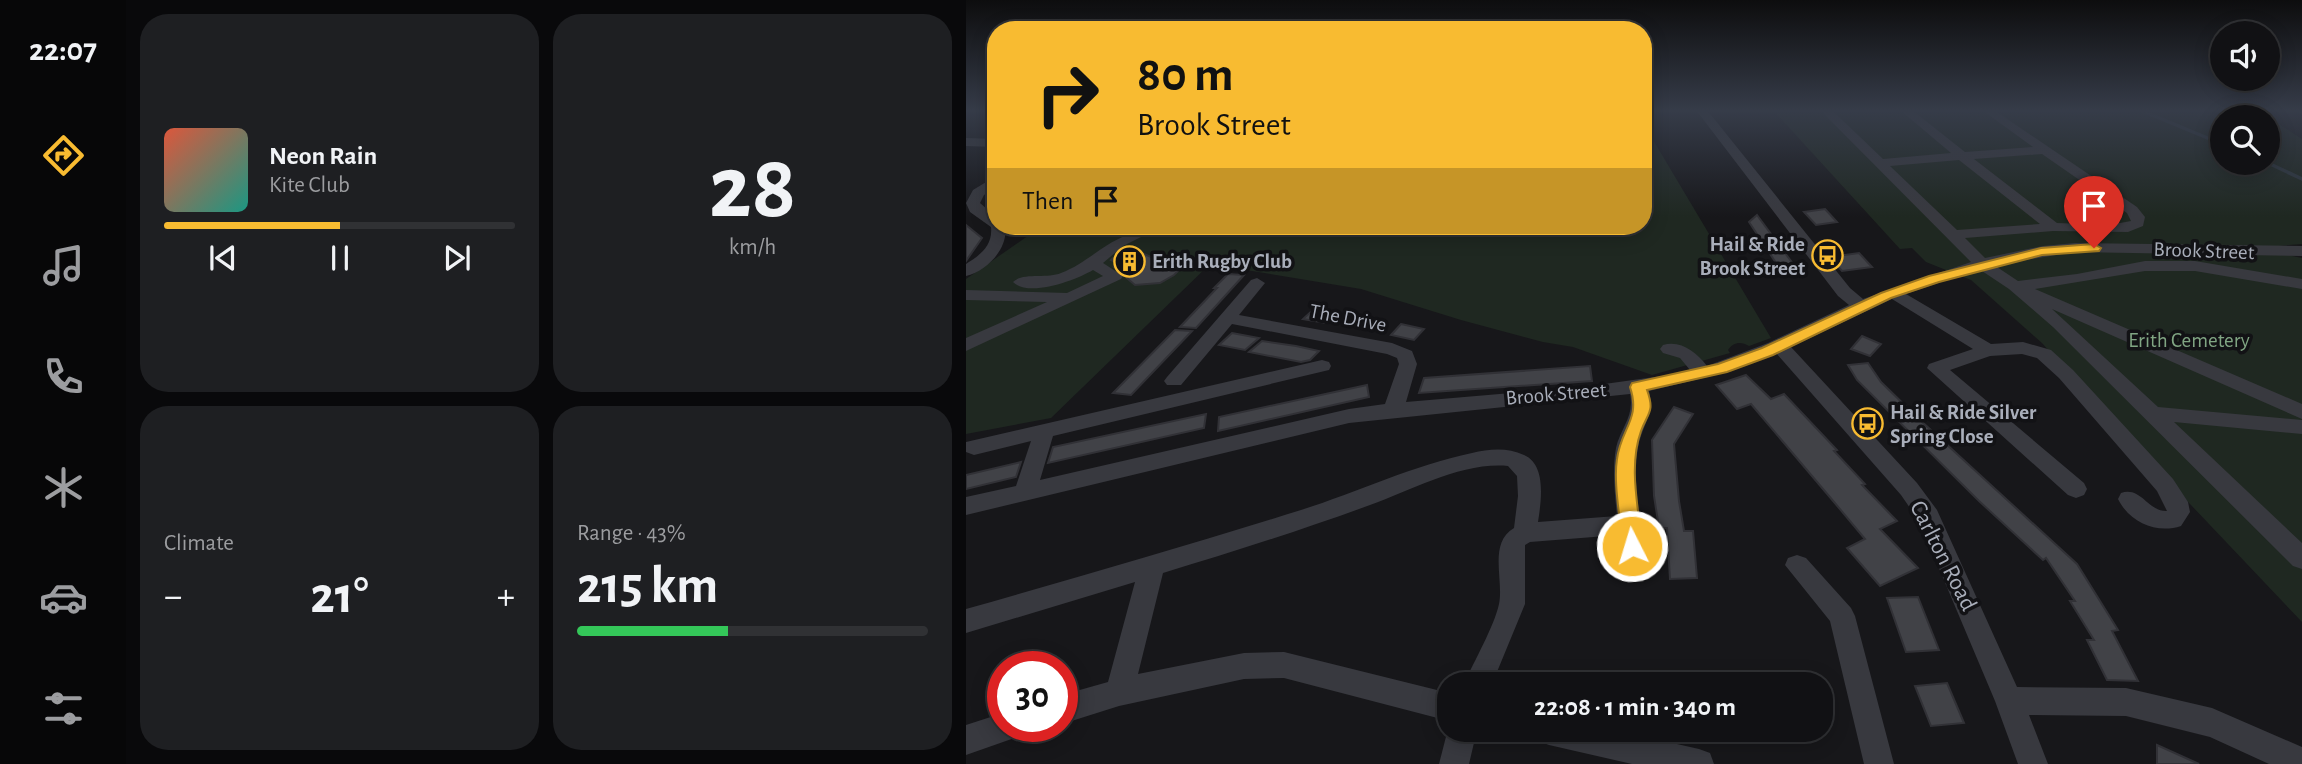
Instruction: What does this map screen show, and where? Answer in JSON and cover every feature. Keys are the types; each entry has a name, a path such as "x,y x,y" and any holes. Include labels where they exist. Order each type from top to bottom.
{"street":[{"path":"1729,146 1843,292 1861,306"},
{"path":"1862,146 1983,265 2015,286 2059,323 2302,559"},
{"path":"1949,146 2053,227"},
{"path":"1952,235 2053,227 2128,228 2138,223 2138,217 2132,209 2039,146"},
{"path":"1880,163 2045,150"},
{"path":"987,187 975,197 970,210 987,219"},
{"path":"966,271 995,247 1000,235"},
{"path":"1021,282 1046,283 1065,279 1093,264 1118,243 1134,237"},
{"name":"Brook Street","path":"966,506 1349,416 1394,408 1638,387 1703,373 1779,345 1893,293 1983,265 2041,251 2071,248 2250,254 2302,251"},
{"path":"966,345 1115,276 1093,264"},
{"path":"2015,286 2077,279 2145,266 2194,266 2302,284"},
{"path":"1174,381 1257,283"},
{"path":"2015,286 2302,412"},
{"path":"1893,293 1988,350"},
{"path":"966,295 1070,298"},
{"name":"The Drive","path":"1227,318 1392,349 1405,355 1408,364 1394,408"},
{"name":"Carlton Road","path":"1779,345 1909,489 1929,517 2009,701 2033,764"},
{"path":"2076,489 1937,368 1988,350 2023,348 2044,354 2072,380 2165,485 2178,505 2179,513 2176,518 2163,522 2153,518 2129,499"},
{"path":"1669,349 1687,354 1703,373"},
{"path":"974,447 1322,366"},
{"path":"1483,672 1512,604 1512,546 1517,538 1525,533 1631,535 1625,460 1633,429 1642,415 1643,402 1638,387"},
{"path":"2152,413 2302,426"},
{"path":"1025,492 1044,432"},
{"path":"966,621 1152,566 1383,491 1451,466 1489,459 1517,460 1525,469 1530,487 1525,533"},
{"path":"1797,565 1842,616 1879,764"},
{"path":"1119,692 1152,566"},
{"path":"1078,705 1119,692 1244,666 1284,665 1437,704"},
{"path":"2009,701 2126,702 2212,723 2302,763"},
{"path":"966,740 987,733"},
{"path":"1454,764 1459,742"},
{"path":"1602,742 1699,764"}],"green space":[{"path":"1652,146 1656,146 1771,338 1749,346 1735,344 1728,350 1730,353 1652,375 1573,347 1543,342 1461,320 1361,289 1210,264 1051,418 966,434 966,279 1029,235 1652,235"},
{"name":"Erith Cemetery","path":"1806,146 2210,146 2210,175 2280,175 2280,146 2302,146 2302,244 2254,248 2302,258 2302,622 2116,426 2042,343 1971,280 1926,262 1912,248 1900,249"}],"building":[{"path":"1825,209 1837,222 1816,225 1804,212"},
{"path":"1757,215 1794,265 1778,266 1749,222"},
{"path":"966,225 982,238 966,261"},
{"path":"1127,247 1182,267 1160,283 1135,285 1114,267 1120,264 1111,260"},
{"path":"1859,253 1872,267 1842,271 1830,257"},
{"path":"1228,274 1244,275 1196,328 1180,327 1217,288 1214,288"},
{"path":"1315,308 1337,313 1326,323 1303,319"},
{"path":"1401,324 1424,329 1414,340 1391,335"},
{"path":"1175,330 1192,331 1131,395 1113,393"},
{"path":"1232,333 1259,338 1245,350 1219,345"},
{"path":"1862,336 1881,344 1870,356 1851,349"},
{"path":"1262,341 1319,351 1310,360 1301,362 1249,352"},
{"path":"1868,363 1881,382 1920,420 2077,564 2118,630 2112,631 2138,681 2107,680 2087,640 2094,640 2070,601 2075,601 2046,558 2043,560 1979,501 1857,380 1848,365"},
{"path":"1590,366 1592,381 1419,393 1424,378"},
{"path":"1746,375 1771,399 1784,394 1837,450 1834,451 1865,484 1862,485 1897,521 1880,529 1918,568 1880,586 1847,548 1865,539 1751,404 1737,409 1716,385"},
{"path":"1367,385 1369,397 1218,431 1219,417"},
{"path":"1674,407 1693,414 1674,444 1684,531 1693,531 1697,578 1670,579 1667,528 1659,528 1654,496 1652,440"},
{"path":"1206,414 1204,428 1048,463 1053,447"},
{"path":"1021,462 1016,477 966,489 966,475"},
{"path":"1918,597 1939,650 1906,652 1887,598"},
{"path":"1947,683 1964,723 1931,726 1915,686"},
{"path":"2157,745 2199,764 2157,764"}],"waterway":[{"path":"2280,169 2302,179"}],"place":[{"name":"Hail & Ride Brook Street","path":"1828,256"},
{"name":"Erith Rugby Club","path":"1129,261"},
{"name":"Hail & Ride Silver Spring Close","path":"1867,424"}],"route":[{"path":"1632,546 1625,460 1633,429 1642,415 1643,402 1638,387 1721,368 1767,351 1886,296 1934,279 2041,251 2094,248"}]}
